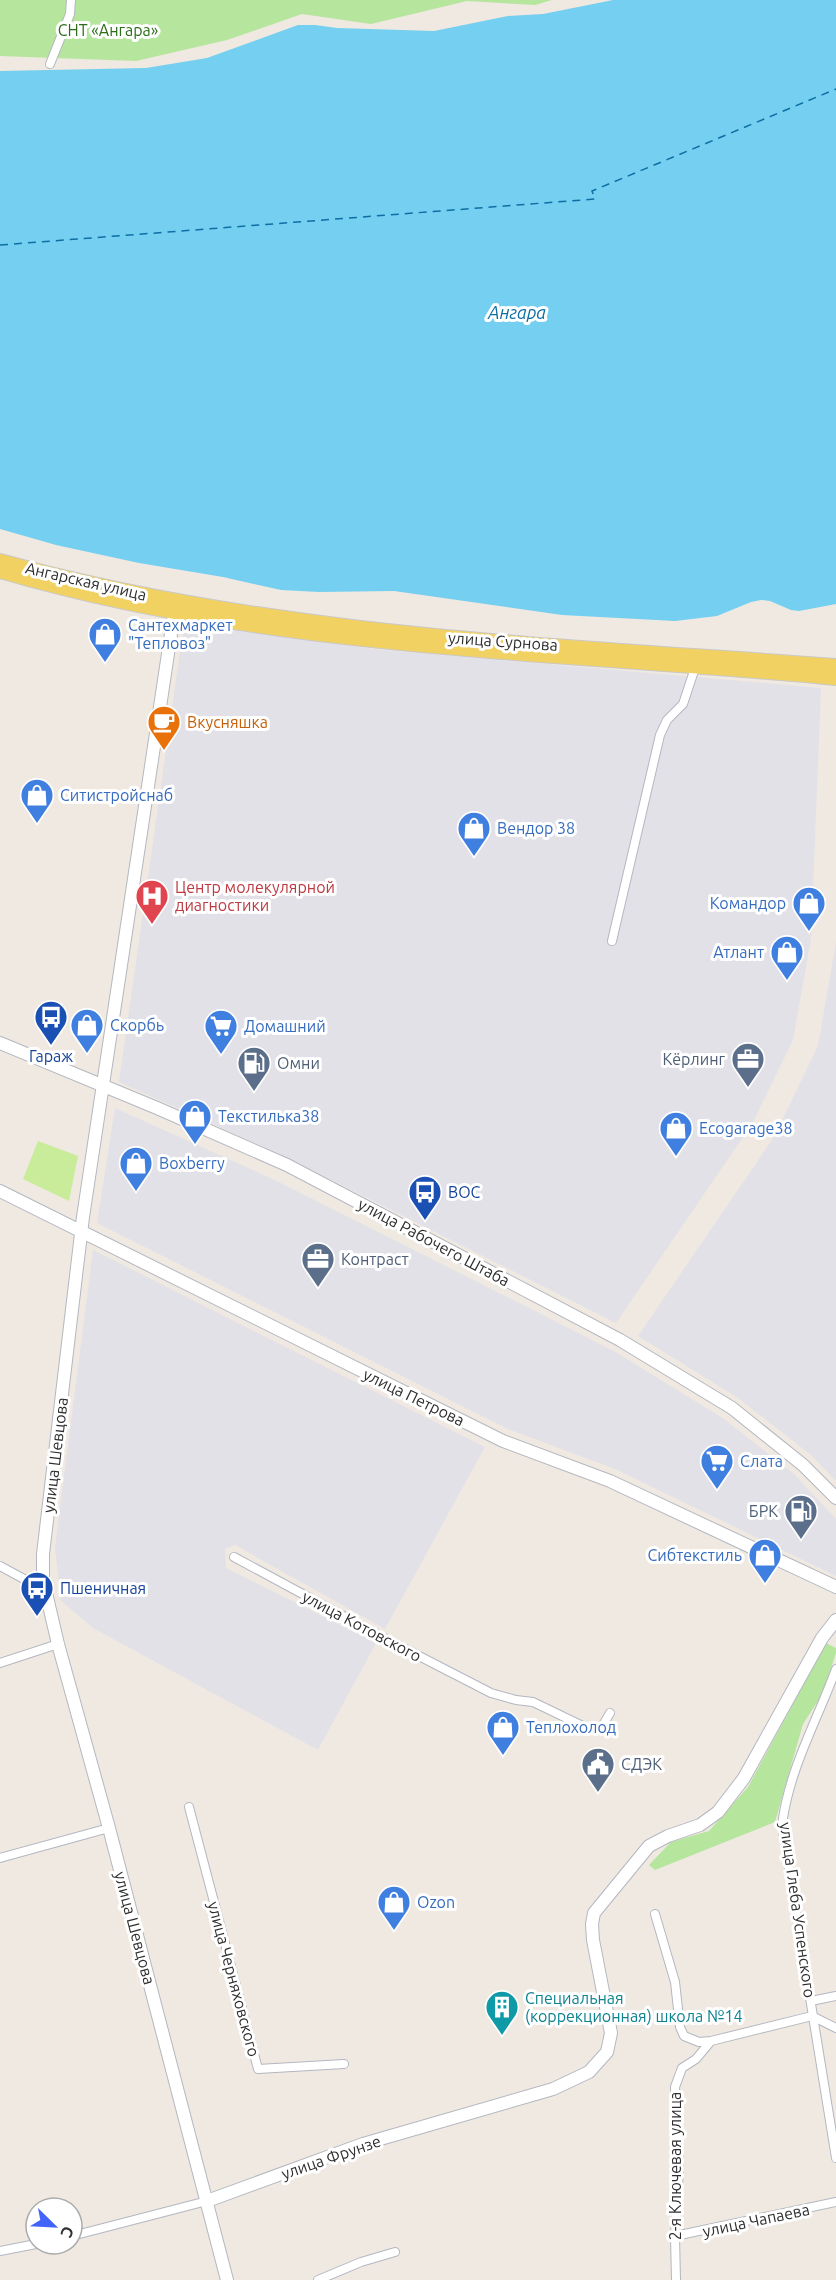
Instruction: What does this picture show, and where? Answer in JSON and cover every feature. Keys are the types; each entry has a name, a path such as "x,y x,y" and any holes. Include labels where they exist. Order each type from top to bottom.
{"main road":[{"name":"Ангарская улица","path":"0,561 173,607"},
{"name":"Ангарская улица","path":"0,571 57,587 173,607"},
{"name":"улица Сурнова","path":"173,607 309,634 464,649 696,665 836,678"},
{"name":"улица Сурнова","path":"173,607 431,636 836,666"},
{"name":"улица Шевцова","path":"173,607 81,1232 44,1554 44,1580 58,1644 109,1828 227,2280"},
{"name":"улица Рабочего Штаба","path":"0,1043 287,1165 620,1340 732,1408 803,1465 836,1497"},
{"name":"улица Петрова","path":"0,1191 503,1441 610,1481 836,1587"},
{"name":"улица Фрунзе","path":"207,2201 363,2144 553,2089 589,2072 607,2052 611,2033 593,1940 594,1913 649,1846 700,1825 718,1812 744,1778 822,1638 836,1620"}],"street":[{"path":"50,64 70,14 71,0"},
{"path":"612,941 660,735 667,720 683,704 696,665"},
{"name":"улица Котовского","path":"234,1557 490,1693 533,1702 587,1728 600,1730 610,1713"},
{"path":"0,1566 46,1591"},
{"path":"0,1663 58,1644"},
{"name":"улица Глеба Успенского","path":"836,1669 798,1761 785,1800 783,1825 836,2158"},
{"name":"улица Черняховского","path":"189,1807 258,2068 344,2064"},
{"path":"0,1858 109,1828"},
{"path":"655,1914 675,1982 680,2027 684,2036 699,2042 711,2041 812,2016 836,2028"},
{"path":"811,2001 836,1996"},
{"name":"2-я Ключевая улица","path":"676,2280 678,2169 675,2086 682,2068 696,2059 711,2041"},
{"name":"улица Фрунзе","path":"84,2233 207,2201"},
{"name":"улица Чапаева","path":"675,2236 836,2202"},
{"path":"0,2251 24,2246"},
{"path":"318,2280 360,2262 395,2252"}],"shaded area":[{"path":"184,623 373,649 821,688 811,939 793,1040 752,1124 616,1323 288,1158 119,1082"},
{"path":"836,942 836,1481 811,1455 738,1398 638,1336 774,1137 818,1046"},
{"path":"115,1108 277,1181 614,1351 724,1419 794,1474 836,1519 836,1576 615,1469 508,1429 97,1223"},
{"path":"93,1250 485,1447 385,1629 235,1545 225,1549 226,1568 376,1643 318,1750 93,1628 61,1601 55,1547"}],"green space":[{"name":"СНТ «Ангара»","path":"0,0 552,0 535,5 467,1 371,24 302,14 227,40 136,61 0,56"},
{"path":"38,1141 78,1156 69,1201 23,1179"},
{"path":"826,1643 836,1648 836,1653 822,1695 803,1724 775,1822 655,1870 649,1865 671,1842 709,1831 748,1787"}],"water":[{"name":"Ангара","path":"613,0 836,0 836,604 799,611 761,600 717,616 675,621 562,615 394,591 281,590 56,545 0,529 0,71 146,68 207,58 298,25 434,31 508,16 543,14"}],"ferry route":[{"path":"0,245 595,199 592,191 836,89"}],"place":[{"name":"Сантехмаркет \"Тепловоз\"","path":"105,663"},
{"name":"Вкусняшка","path":"164,751"},
{"name":"Ситистройснаб","path":"37,824"},
{"name":"Вендор 38","path":"474,857"},
{"name":"Центр молекулярной диагностики","path":"152,925"},
{"name":"Командор","path":"809,932"},
{"name":"Атлант","path":"787,981"},
{"name":"Гараж","path":"51,1046"},
{"name":"Скорбь","path":"87,1054"},
{"name":"Домашний","path":"221,1055"},
{"name":"Кёрлинг","path":"748,1088"},
{"name":"Омни","path":"254,1092"},
{"name":"Текстилька38","path":"195,1145"},
{"name":"Ecogarage38","path":"676,1157"},
{"name":"Boxberry","path":"136,1192"},
{"name":"ВОС","path":"425,1221"},
{"name":"Контраст","path":"318,1288"},
{"name":"Слата","path":"717,1490"},
{"name":"БРК","path":"801,1540"},
{"name":"Сибтекстиль","path":"765,1584"},
{"name":"Пшеничная","path":"37,1617"},
{"name":"Теплохолод","path":"503,1756"},
{"name":"СДЭК","path":"598,1793"},
{"name":"Ozon","path":"394,1931"},
{"name":"Специальная (коррекционная) школа №14","path":"502,2036"}]}
